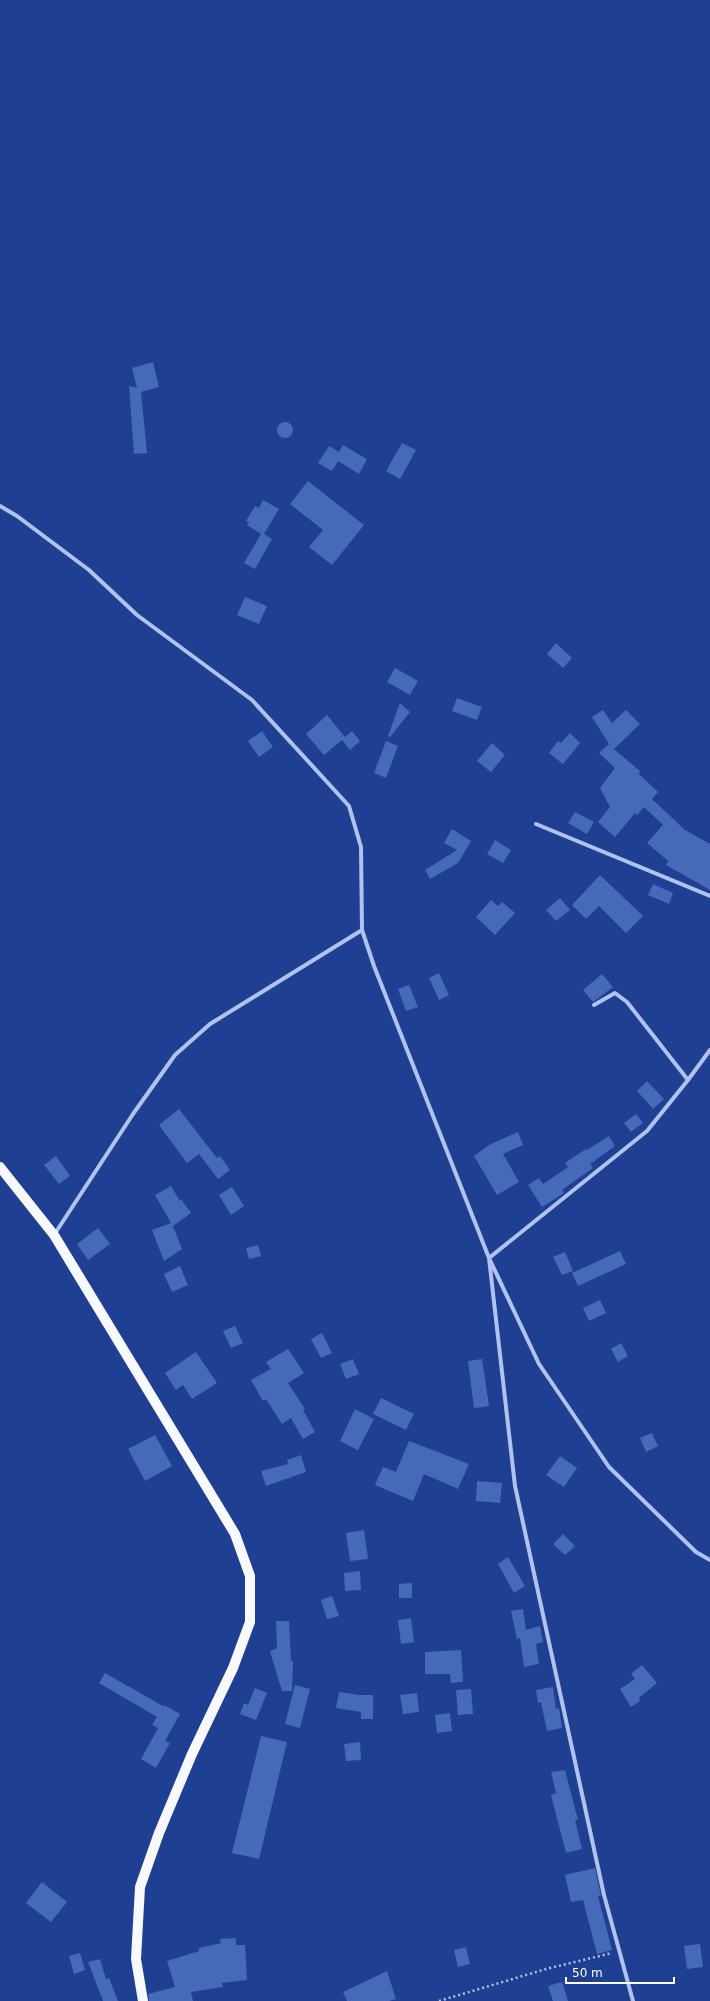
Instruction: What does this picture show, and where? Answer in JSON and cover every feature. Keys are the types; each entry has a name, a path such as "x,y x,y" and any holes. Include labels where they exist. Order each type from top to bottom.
{"main road":[{"path":"0,1167 54,1235 235,1534 250,1576 250,1622 233,1668 192,1754 168,1811 140,1887 136,1959 144,2001"}],"street":[{"path":"0,506 17,516 89,570 137,615 252,700 349,806 361,847 362,930 374,966 489,1258 539,1364 609,1467 696,1552 710,1560"},
{"path":"536,824 710,896"},
{"path":"54,1235 133,1114 175,1055 210,1024 362,930"},
{"path":"594,1005 614,993 627,1002 688,1080"},
{"path":"489,1258 647,1131 710,1050"},
{"path":"489,1258 515,1486 604,1895 633,2001"}],"path":[{"path":"439,2001 546,1969 619,1952"}],"building":[{"path":"153,362 159,387 141,392 147,453 134,454 129,386 137,388 132,368"},
{"path":"285,422 292,427 293,430 288,437 285,438 278,433 277,430 282,423"},
{"path":"402,443 416,450 400,479 386,471"},
{"path":"343,445 367,459 359,474 338,461 332,471 318,463 329,446 339,452"},
{"path":"308,481 364,525 332,565 309,547 323,530 290,504"},
{"path":"263,500 279,509 264,534 272,539 255,569 244,563 261,534 247,525 249,522 246,521 255,506 259,508"},
{"path":"245,597 267,606 259,624 237,615"},
{"path":"556,643 572,658 563,668 547,654"},
{"path":"395,668 418,681 410,695 387,682"},
{"path":"457,698 482,707 477,720 452,711"},
{"path":"400,703 410,712 390,737 388,736"},
{"path":"603,710 612,723 626,710 640,724 614,749 640,771 639,774 658,792 652,799 685,830 710,844 710,890 666,865 668,861 647,843 663,825 644,807 637,815 635,813 615,837 598,822 610,807 600,788 615,768 599,753 609,744 592,717"},
{"path":"327,715 345,737 352,731 360,741 350,750 342,740 324,755 306,734"},
{"path":"262,731 273,747 259,757 248,741"},
{"path":"570,733 580,743 563,764 549,753 558,741 561,743"},
{"path":"386,741 398,746 386,778 374,773"},
{"path":"492,743 505,755 491,772 477,761"},
{"path":"575,812 594,822 587,834 568,823"},
{"path":"452,829 471,841 458,863 430,879 425,870 457,850 444,843"},
{"path":"495,840 511,850 503,863 487,854"},
{"path":"600,875 643,916 626,933 599,906 586,919 572,905"},
{"path":"653,884 673,893 669,904 648,895"},
{"path":"560,898 570,910 556,921 546,910"},
{"path":"491,900 498,906 502,902 515,913 495,935 476,917"},
{"path":"439,973 449,995 439,1000 429,978"},
{"path":"602,974 613,987 593,1002 583,990"},
{"path":"409,985 418,1007 406,1011 398,989"},
{"path":"647,1081 664,1099 653,1109 637,1091"},
{"path":"179,1109 217,1158 220,1156 230,1170 218,1179 199,1154 187,1163 159,1125"},
{"path":"636,1114 643,1123 631,1132 624,1123"},
{"path":"518,1132 523,1145 503,1154 519,1182 497,1195 474,1156 489,1145"},
{"path":"609,1136 615,1146 590,1164 593,1168 562,1190 564,1193 542,1207 528,1185 539,1178 543,1184 568,1167 565,1163"},
{"path":"56,1156 70,1176 59,1184 44,1165"},
{"path":"171,1186 180,1201 181,1199 191,1213 173,1226 182,1249 164,1261 152,1230 171,1223 155,1195"},
{"path":"232,1187 244,1206 231,1215 219,1195"},
{"path":"98,1228 110,1244 88,1260 77,1244"},
{"path":"258,1245 261,1256 249,1259 246,1248"},
{"path":"620,1251 626,1264 578,1286 572,1273"},
{"path":"565,1252 573,1271 562,1275 553,1257"},
{"path":"180,1266 188,1285 172,1292 164,1274"},
{"path":"600,1300 606,1313 589,1321 583,1308"},
{"path":"235,1326 243,1343 231,1348 223,1331"},
{"path":"322,1333 332,1353 321,1358 311,1339"},
{"path":"621,1343 628,1356 618,1362 611,1349"},
{"path":"288,1349 304,1373 288,1383 305,1409 303,1410 315,1432 303,1439 291,1418 282,1424 266,1399 263,1401 251,1380 271,1369 266,1362"},
{"path":"196,1352 217,1383 192,1399 183,1385 176,1390 165,1373"},
{"path":"353,1359 359,1374 346,1379 340,1364"},
{"path":"482,1359 489,1406 474,1408 468,1361"},
{"path":"381,1398 414,1414 406,1430 373,1414"},
{"path":"355,1409 374,1419 358,1450 340,1441"},
{"path":"652,1433 658,1446 646,1452 640,1438"},
{"path":"155,1435 172,1466 145,1481 128,1449"},
{"path":"409,1441 469,1464 458,1489 424,1474 413,1501 375,1485 383,1467 396,1472"},
{"path":"301,1455 306,1472 266,1486 261,1471 288,1464 287,1460"},
{"path":"560,1456 577,1468 564,1487 546,1475"},
{"path":"477,1481 502,1483 500,1503 476,1501"},
{"path":"364,1530 368,1559 350,1561 346,1533"},
{"path":"563,1534 575,1546 565,1555 553,1544"},
{"path":"508,1557 525,1586 514,1593 498,1564"},
{"path":"360,1571 361,1590 345,1591 344,1573"},
{"path":"412,1583 412,1598 399,1598 399,1584"},
{"path":"332,1596 339,1616 327,1619 321,1600"},
{"path":"523,1609 526,1630 540,1626 543,1642 536,1644 539,1664 524,1667 520,1638 517,1639 511,1611"},
{"path":"411,1618 414,1642 401,1644 398,1620"},
{"path":"276,1621 289,1621 291,1661 293,1661 292,1691 282,1691 270,1651 277,1648"},
{"path":"461,1650 463,1682 451,1683 450,1674 425,1674 425,1652"},
{"path":"642,1665 657,1683 639,1698 640,1701 631,1707 620,1689 635,1679 631,1674"},
{"path":"105,1673 180,1714 165,1741 170,1743 156,1768 141,1759 158,1728 152,1725 157,1717 99,1683"},
{"path":"295,1685 310,1689 300,1728 285,1724"},
{"path":"553,1687 556,1709 559,1708 562,1728 547,1731 541,1702 538,1703 536,1690"},
{"path":"255,1688 267,1693 256,1720 240,1714 244,1703 248,1705"},
{"path":"471,1689 473,1714 458,1715 456,1690"},
{"path":"339,1692 359,1695 373,1695 373,1719 361,1719 361,1712 336,1708"},
{"path":"417,1693 419,1712 403,1714 400,1695"},
{"path":"450,1713 452,1731 437,1733 435,1715"},
{"path":"261,1736 287,1742 259,1859 232,1853"},
{"path":"360,1742 361,1760 346,1761 344,1744"},
{"path":"565,1770 578,1820 575,1820 582,1849 566,1853 551,1795 556,1793 551,1772"},
{"path":"595,1868 601,1896 598,1896 612,1950 597,1954 583,1900 571,1902 565,1875"},
{"path":"42,1882 67,1902 51,1922 26,1903"},
{"path":"236,1938 236,1945 245,1945 247,1980 222,1983 223,1987 191,1992 193,2001 149,2001 148,1994 175,1987 167,1961 199,1951 199,1948 221,1943 220,1939"},
{"path":"700,1944 703,1967 687,1969 684,1946"},
{"path":"466,1947 470,1964 458,1967 454,1950"},
{"path":"80,1953 85,1970 74,1974 69,1956"},
{"path":"100,1959 106,1979 109,1978 118,2001 103,2001 88,1962"},
{"path":"387,1971 396,1999 389,2001 347,2001 343,1992"},
{"path":"562,1982 568,2001 553,2001 548,1986"}]}
